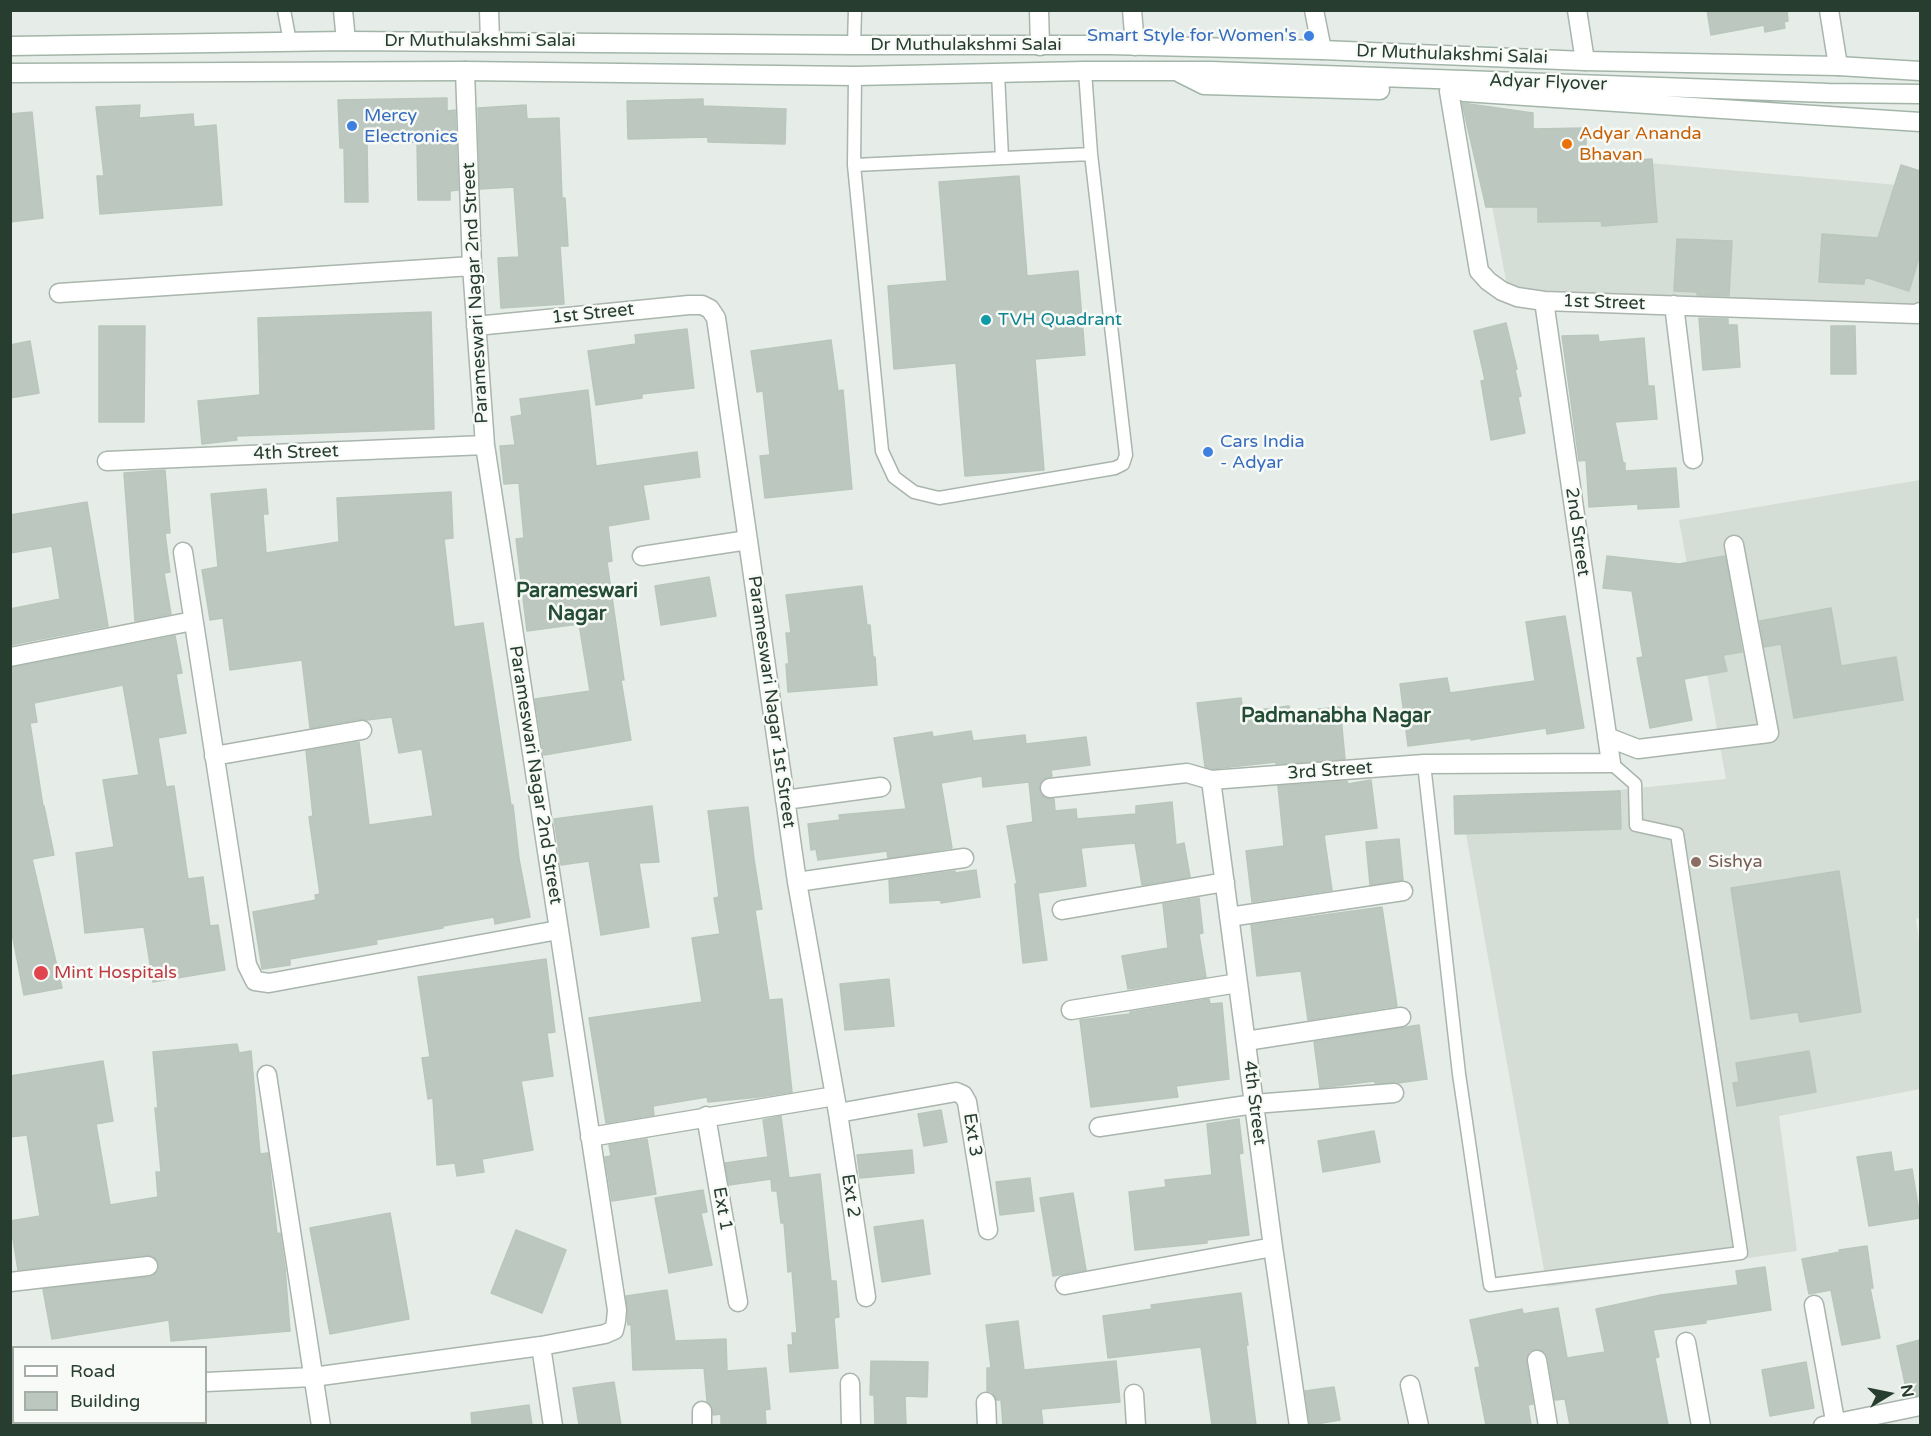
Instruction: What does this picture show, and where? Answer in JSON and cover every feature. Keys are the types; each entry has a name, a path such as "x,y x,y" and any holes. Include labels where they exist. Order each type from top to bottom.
{"street":[{"path":"343,10 346,41"},
{"path":"489,10 490,41"},
{"path":"1039,10 1040,46"},
{"path":"1132,10 1136,46"},
{"path":"1314,10 1322,50"},
{"path":"1576,10 1585,61"},
{"path":"1829,10 1838,66"},
{"name":"Dr Muthulakshmi Salai","path":"10,46 346,41 1136,46 1322,50 1585,61 1838,66 1920,71"},
{"name":"Dr Muthulakshmi Salai","path":"10,73 465,71 855,75 1176,71"},
{"name":"Parameswari Nagar 2nd Street","path":"465,71 472,266 485,445 617,1311 614,1330 605,1334 541,1346"},
{"path":"1176,71 1204,86 1449,91 1920,123"},
{"name":"Adyar Flyover","path":"1176,71 1920,94"},
{"name":"1st Street","path":"1449,91 1479,271 1502,291 1517,297 1544,301 1917,314 1920,312"},
{"path":"59,293 472,266"},
{"name":"2nd Street","path":"1544,301 1611,763"},
{"name":"1st Street","path":"476,326 689,305 702,305 710,309"},
{"path":"1674,305 1693,459"},
{"name":"Parameswari Nagar 1st Street","path":"710,309 716,318 720,336 797,882 836,1105"},
{"name":"4th Street","path":"107,461 485,445"},
{"path":"642,556 748,540"},
{"path":"1607,737 1638,749 1769,733 1734,545"},
{"path":"183,552 247,965 255,981 269,983 558,930"},
{"path":"10,657 193,621"},
{"path":"214,756 362,730"},
{"name":"3rd Street","path":"1050,788 1187,773 1211,780 1424,764 1611,763"},
{"name":"4th Street","path":"1211,780 1299,1425"},
{"path":"785,800 881,787"},
{"path":"797,882 964,858"},
{"path":"1062,910 1225,882"},
{"path":"1229,917 1402,891"},
{"path":"1071,1010 1238,983"},
{"path":"1246,1041 1401,1017"},
{"path":"267,1075 321,1425"},
{"name":"Ext 3","path":"836,1105 956,1092 963,1095 967,1102 988,1230"},
{"path":"1099,1126 1254,1104 1394,1092"},
{"path":"590,1137 706,1116 836,1105"},
{"name":"Ext 2","path":"836,1105 866,1297"},
{"name":"Ext 1","path":"706,1116 738,1302"},
{"path":"1065,1285 1273,1247"},
{"path":"10,1282 148,1266"},
{"path":"1814,1305 1831,1425 1920,1406"},
{"path":"1686,1342 1701,1425"},
{"path":"207,1382 314,1377 541,1346 553,1425"},
{"path":"1537,1360 1548,1425"},
{"path":"850,1383 851,1425"},
{"path":"1410,1384 1419,1425"},
{"path":"1134,1394 1136,1425"},
{"path":"986,1402 987,1425"}],"lane":[{"path":"284,10 290,42"},
{"path":"854,45 855,10"},
{"path":"855,75 854,165 882,451 894,477 914,492 939,498 1115,468 1123,464 1126,455 1091,154 1085,71"},
{"path":"998,73 1002,158"},
{"path":"854,165 1091,154"},
{"path":"1424,764 1459,1074 1490,1286 1741,1253 1677,834 1636,825 1635,784 1611,763"}],"shaded area":[{"path":"1481,148 1920,187 1920,322 1510,301"},
{"name":"Sishya","path":"1920,480 1920,918 1916,919 1920,947 1920,1089 1779,1116 1797,1251 1547,1287 1461,806 1726,779 1679,520"}],"building":[{"path":"1707,10 1787,10 1788,21 1784,22 1785,28 1765,32 1764,25 1711,35"},
{"path":"447,98 447,111 455,110 458,190 450,191 450,200 418,200 417,142 367,143 368,202 345,202 344,148 340,148 338,100"},
{"path":"703,99 703,106 786,109 785,144 708,142 708,137 628,139 627,101"},
{"path":"1462,103 1533,113 1533,129 1586,128 1586,164 1652,159 1657,222 1602,226 1601,221 1538,222 1538,207 1486,207"},
{"path":"140,105 139,118 193,114 194,127 216,125 222,205 100,214 97,176 104,176 96,107"},
{"path":"526,105 527,119 559,118 562,198 565,198 568,246 560,246 564,304 501,308 498,258 519,257 514,187 480,189 478,108"},
{"path":"32,112 43,218 10,222 10,114"},
{"path":"1901,165 1920,171 1920,254 1909,291 1865,277 1864,284 1819,282 1822,234 1878,238"},
{"name":"TVH Quadrant","path":"1019,176 1027,276 1078,271 1085,355 1035,359 1044,470 965,476 956,363 894,369 888,286 947,281 939,182"},
{"path":"1677,239 1732,241 1729,296 1697,295 1697,292 1674,291"},
{"path":"431,312 434,429 236,436 237,440 202,444 198,401 260,395 258,318"},
{"path":"1699,318 1728,319 1728,325 1737,325 1740,367 1703,370"},
{"path":"1506,323 1517,369 1515,370 1521,396 1518,397 1525,433 1491,440 1481,381 1485,380 1474,331"},
{"path":"99,326 145,326 144,422 99,422"},
{"path":"1831,326 1855,326 1856,374 1831,374"},
{"path":"687,329 694,388 642,394 642,398 596,405 588,351 636,344 635,335"},
{"path":"1598,335 1599,342 1644,338 1648,386 1654,386 1657,419 1615,422 1623,463 1625,463 1625,471 1676,468 1679,507 1638,509 1638,504 1589,507 1586,460 1579,461 1562,336"},
{"path":"831,340 838,391 843,390 852,489 765,498 760,456 770,455 763,391 757,392 751,351"},
{"path":"30,341 39,393 10,398 10,345"},
{"path":"588,390 596,466 697,452 700,477 643,485 649,519 608,526 612,561 607,562 624,680 621,680 631,740 544,755 535,699 590,691 579,624 527,631 516,539 524,538 519,483 504,484 500,446 515,445 511,417 522,415 520,399"},
{"path":"165,470 170,533 165,533 170,572 164,573 171,614 135,621 124,473"},
{"path":"266,489 268,514 263,514 266,553 339,542 337,498 451,492 453,538 444,539 454,627 483,623 530,917 495,924 494,917 443,926 443,928 376,940 377,944 290,959 290,965 262,969 253,912 316,900 315,895 320,894 309,817 313,816 306,751 359,742 369,825 433,816 422,749 399,753 392,717 360,719 310,728 302,660 230,670 223,618 210,620 202,570 218,567 211,494"},
{"path":"87,502 108,626 10,645 10,609 60,599 52,546 10,553 10,515"},
{"path":"1607,556 1679,564 1725,556 1742,652 1723,655 1727,671 1684,679 1692,720 1650,728 1637,658 1643,657 1632,591 1603,588"},
{"path":"709,577 716,616 661,625 655,586"},
{"path":"862,586 867,625 870,625 873,657 875,657 877,685 788,692 786,664 789,664 786,633 791,633 786,595"},
{"path":"1831,608 1841,666 1896,657 1903,700 1794,718 1781,644 1764,647 1760,621"},
{"path":"1565,616 1584,728 1547,734 1546,728 1471,740 1471,738 1408,746 1400,684 1447,678 1450,693 1535,681 1526,622"},
{"path":"175,636 182,673 176,674 186,733 158,738 166,787 174,786 188,879 203,877 210,926 218,925 225,970 153,982 144,927 85,933 76,853 114,847 103,780 139,775 123,685 34,703 37,722 30,723 43,806 54,855 32,859 62,988 24,995 10,923 10,668"},
{"path":"1241,698 1243,712 1289,706 1290,712 1340,707 1345,759 1276,764 1276,762 1212,769 1205,767 1197,703"},
{"path":"971,731 973,741 1025,735 1026,744 1086,737 1090,765 1051,770 1052,776 1044,779 1040,784 1041,795 1054,799 1055,811 1076,809 1077,819 1136,814 1136,806 1172,802 1176,845 1184,843 1190,877 1142,885 1135,843 1081,848 1086,886 1038,893 1047,960 1023,963 1015,884 1017,884 1007,826 1033,822 1029,782 983,787 982,776 941,783 952,848 888,858 887,851 818,860 816,849 811,850 808,824 840,820 839,815 906,809 894,738 932,732 933,737"},
{"path":"1371,780 1377,828 1324,835 1332,890 1252,902 1246,851 1284,846 1278,786 1347,781 1348,784"},
{"path":"1620,791 1621,829 1455,834 1454,796"},
{"path":"652,806 659,862 639,863 649,927 601,935 589,861 561,865 554,819"},
{"path":"748,807 762,909 755,910 769,1000 782,999 792,1092 708,1102 707,1097 653,1106 654,1115 606,1123 589,1018 702,1002 692,938 720,934 714,898 719,897 708,811"},
{"path":"1399,839 1403,880 1370,885 1366,842"},
{"path":"976,870 980,897 941,903 941,900 890,903 889,880"},
{"path":"1839,871 1861,1012 1800,1022 1798,1012 1751,1019 1731,888"},
{"path":"1199,898 1203,933 1199,934 1206,977 1128,989 1122,956 1168,948 1163,904"},
{"path":"1382,907 1397,1006 1308,1020 1301,971 1257,976 1251,925"},
{"path":"546,959 555,1032 547,1033 553,1076 521,1081 533,1150 482,1159 484,1172 457,1176 455,1163 437,1165 433,1098 428,1099 422,1058 430,1057 418,977"},
{"path":"889,979 894,1026 845,1030 840,984"},
{"path":"1209,999 1210,1004 1222,1003 1229,1079 1176,1086 1178,1097 1091,1107 1080,1020 1130,1014 1130,1012"},
{"path":"1419,1025 1427,1079 1398,1083 1375,1083 1374,1081 1320,1088 1314,1042"},
{"path":"237,1044 239,1053 251,1051 260,1154 268,1153 277,1234 280,1233 285,1268 290,1331 171,1341 169,1320 52,1339 43,1289 149,1277 158,1271 159,1264 153,1256 147,1255 18,1270 10,1221 40,1216 27,1135 10,1137 10,1076 103,1061 113,1121 96,1124 110,1205 158,1197 156,1172 161,1172 153,1052"},
{"path":"1809,1051 1816,1092 1737,1106 1733,1083 1739,1082 1736,1063"},
{"path":"941,1110 947,1142 924,1146 918,1114"},
{"path":"781,1116 789,1178 820,1174 831,1281 836,1281 839,1317 834,1318 838,1368 790,1372 788,1345 793,1345 792,1333 797,1333 792,1271 788,1272 784,1223 781,1223 777,1191 772,1191 771,1179 729,1185 725,1163 768,1157 763,1120"},
{"path":"1239,1119 1243,1153 1239,1154 1249,1235 1207,1240 1207,1243 1135,1250 1129,1192 1166,1187 1165,1180 1212,1175 1207,1124"},
{"path":"1374,1131 1380,1162 1323,1172 1318,1141"},
{"path":"647,1139 656,1194 612,1201 605,1157 611,1156 609,1145"},
{"path":"912,1150 914,1173 860,1178 857,1155"},
{"path":"1891,1152 1894,1172 1912,1169 1920,1218 1869,1226 1857,1157"},
{"path":"1030,1178 1034,1211 1000,1215 996,1182"},
{"path":"703,1190 707,1212 701,1213 712,1265 669,1273 655,1198"},
{"path":"1073,1193 1086,1270 1053,1276 1040,1198"},
{"path":"390,1213 409,1319 330,1334 310,1228"},
{"path":"923,1220 930,1274 882,1282 874,1227"},
{"path":"516,1230 566,1250 542,1313 491,1293"},
{"path":"1867,1246 1873,1288 1870,1288 1880,1338 1842,1345 1831,1290 1809,1294 1802,1259"},
{"path":"1765,1267 1771,1310 1706,1320 1706,1323 1653,1330 1659,1357 1655,1358 1668,1425 1570,1425 1565,1399 1555,1400 1548,1358 1545,1352 1536,1349 1529,1352 1526,1361 1533,1404 1528,1405 1531,1425 1486,1425 1475,1368 1480,1367 1470,1320 1522,1309 1523,1314 1558,1308 1567,1358 1605,1352 1596,1309 1661,1295 1738,1285 1736,1271"},
{"path":"667,1290 675,1341 726,1339 727,1371 766,1368 770,1409 765,1410 766,1425 721,1425 721,1414 713,1415 712,1406 707,1401 704,1368 633,1370 631,1324 628,1325 626,1296"},
{"path":"1241,1293 1256,1425 1212,1425 1201,1347 1108,1358 1103,1316 1152,1309 1151,1305"},
{"path":"1018,1321 1024,1370 1116,1361 1120,1402 1041,1409 1043,1425 1003,1425 1001,1400 997,1400 992,1392 987,1391 987,1368 991,1368 986,1325"},
{"path":"1920,1340 1920,1395 1908,1397 1897,1346"},
{"path":"871,1361 928,1362 927,1397 905,1396 906,1425 875,1425 874,1395 870,1395"},
{"path":"1806,1362 1814,1408 1770,1416 1762,1370"},
{"path":"614,1382 621,1425 579,1425 573,1388"},
{"path":"1334,1387 1340,1420 1310,1425 1305,1391"},
{"path":"529,1405 532,1425 472,1425 471,1413"}],"place":[{"name":"Smart Style for Women's","path":"1309,36"},
{"name":"Mercy Electronics","path":"352,126"},
{"name":"Adyar Ananda Bhavan","path":"1567,144"},
{"name":"TVH Quadrant","path":"986,320"},
{"name":"Cars India - Adyar","path":"1208,452"},
{"name":"Sishya","path":"1696,862"},
{"name":"Mint Hospitals","path":"41,973"}],"district":[{"name":"Parameswari Nagar","path":"577,604"},
{"name":"Padmanabha Nagar","path":"1336,717"}]}
